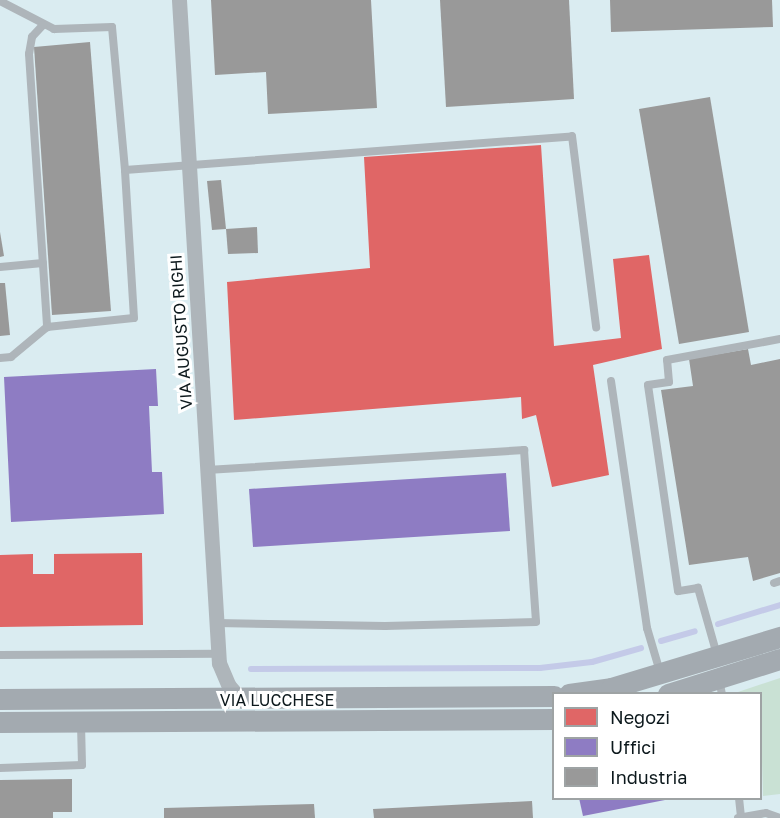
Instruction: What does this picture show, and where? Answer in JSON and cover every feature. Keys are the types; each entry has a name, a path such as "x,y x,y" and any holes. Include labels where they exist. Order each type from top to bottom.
{"main road":[{"path":"577,692 611,688 659,668 715,651 780,637"},
{"path":"675,692 720,686 780,659"},
{"name":"VIA LUCCHESE","path":"0,699 241,700 552,696"},
{"name":"VIA LUCCHESE","path":"0,722 552,719"}],"street":[{"name":"VIA AUGUSTO RIGHI","path":"179,0 219,658 229,686 241,700"},
{"name":"VIA AUGUSTO RIGHI","path":"196,700 212,683 219,658"}],"lane":[{"path":"0,2 54,29 112,27 125,170 134,318 47,327 11,357 0,358"},
{"path":"43,25 33,37 29,54 47,327"},
{"path":"125,170 572,136 596,327"},
{"path":"0,267 43,263"},
{"path":"715,651 698,588 678,591 648,385 669,382 667,360 780,339"},
{"path":"611,381 649,637 659,668"},
{"path":"207,470 524,450 536,622 385,626 217,623"},
{"path":"0,656 219,658"},
{"path":"0,768 82,765 81,722"},
{"path":"739,800 740,818 766,813 780,818"}],"green space":[{"path":"780,678 780,794 763,796 762,692 738,692"}],"building: Negozi":[{"path":"541,145 554,346 621,338 613,259 649,255 662,349 593,365 609,475 552,487 536,415 522,419 521,397 234,420 227,282 370,268 364,157"},
{"path":"142,553 143,625 0,627 0,555 33,554 33,574 54,574 54,554"}],"building: Uffici":[{"path":"156,369 158,406 149,406 152,472 162,472 164,514 11,522 4,377"},
{"path":"506,473 510,531 253,547 249,489"},
{"path":"579,800 665,800 583,816"}],"building: Industria":[{"path":"211,0 371,0 377,108 268,114 266,72 215,75"},
{"path":"440,0 569,0 574,99 446,107"},
{"path":"610,0 772,0 773,27 611,32"},
{"path":"90,42 111,311 52,315 34,47"},
{"path":"710,97 749,332 679,344 639,109"},
{"path":"221,180 226,229 212,230 207,181"},
{"path":"257,227 258,253 228,254 226,229"},
{"path":"0,232 4,256 0,257"},
{"path":"0,283 5,283 10,335 0,336"},
{"path":"748,349 751,365 780,359 780,573 753,581 748,557 689,565 661,390 693,386 689,359"},
{"path":"72,779 72,812 53,812 53,818 0,818 0,780"},
{"path":"532,801 533,818 374,818 373,809"},
{"path":"314,804 315,818 164,818 164,808"}],"waterway":[{"path":"718,624 780,605"},
{"path":"661,641 695,631"},
{"path":"251,669 540,668 592,662 641,648"}]}
